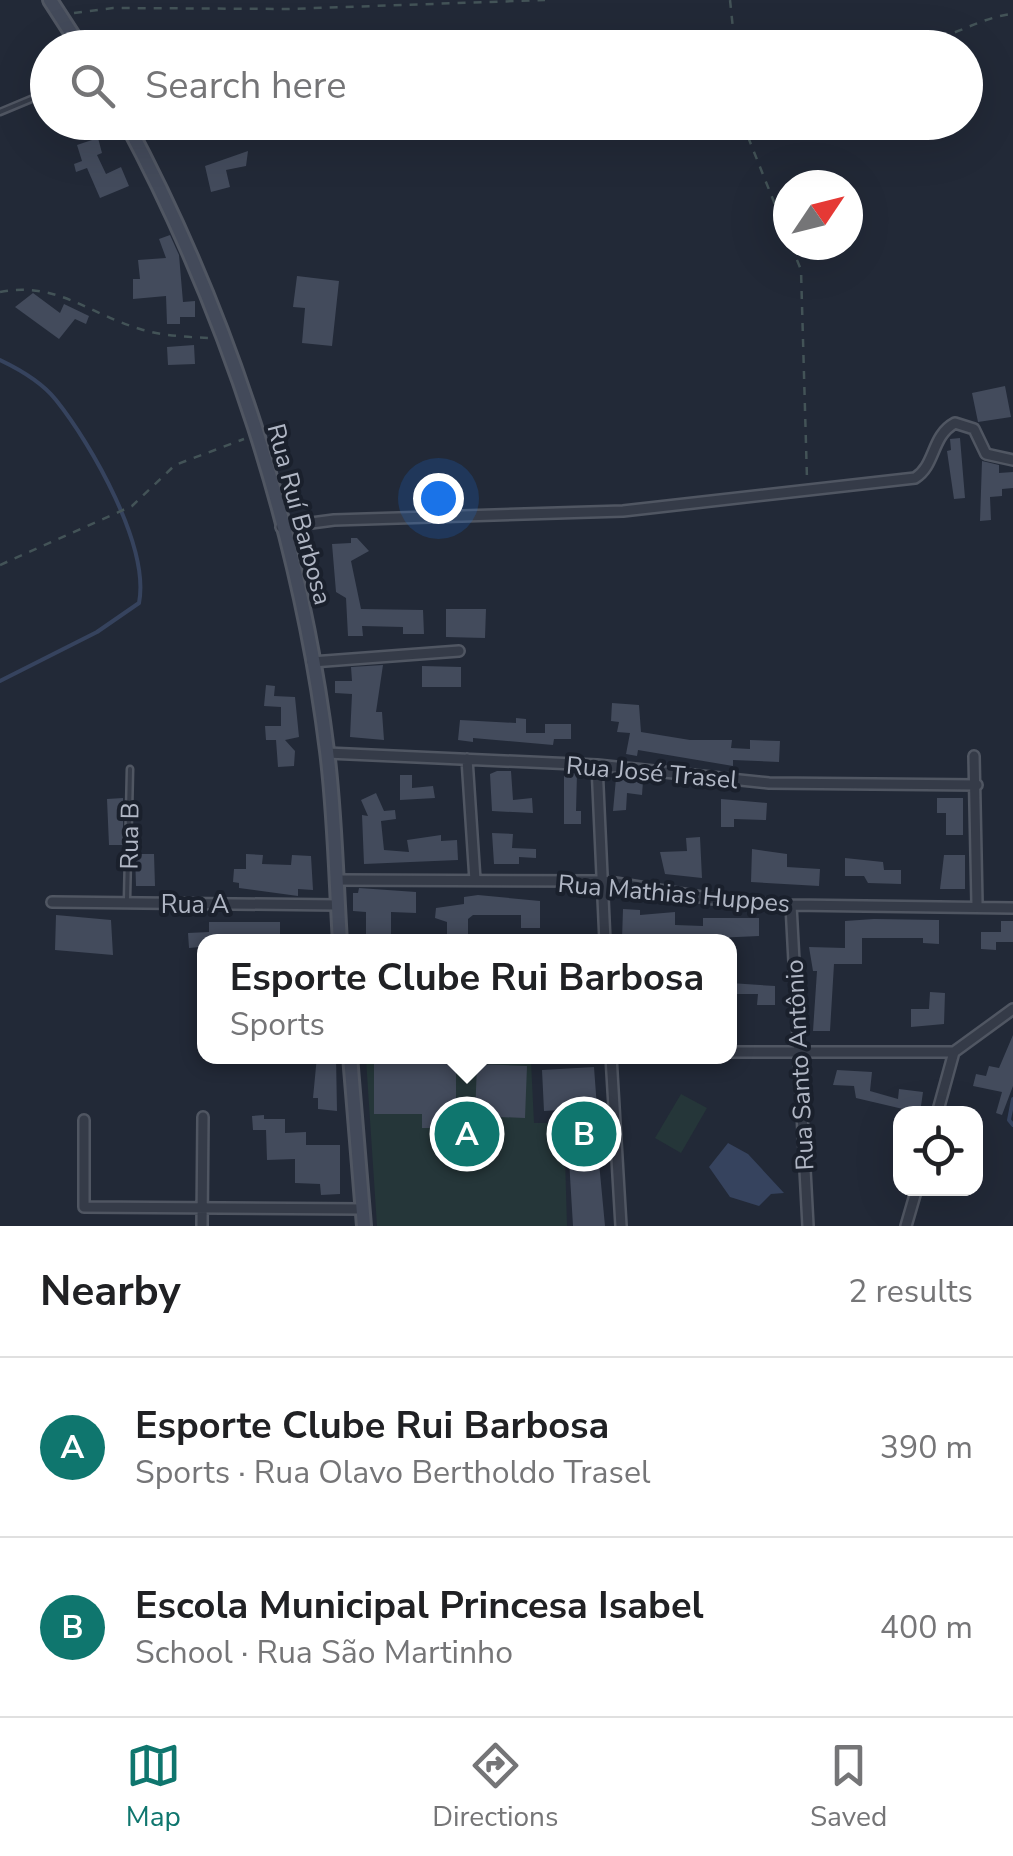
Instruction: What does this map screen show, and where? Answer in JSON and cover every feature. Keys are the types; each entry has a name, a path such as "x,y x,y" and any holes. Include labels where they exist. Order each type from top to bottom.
{"main road":[{"path":"50,0 71,30"},
{"name":"Rua Ruí Barbosa","path":"135,140 188,243 227,339 280,527 312,662 327,753 340,934"},
{"path":"351,1064 364,1226"}],"street":[{"path":"280,527 334,520 623,511 915,478 924,473 939,436 955,424 974,428 986,454 1013,460"},
{"path":"312,662 459,651"},
{"name":"Rua José Trasel","path":"327,753 597,765 769,783 977,785"},
{"path":"974,756 976,904"},
{"path":"466,758 475,880"},
{"path":"597,765 605,934"},
{"name":"Rua Mathias Huppes","path":"336,880 602,881 720,900 1013,908"},
{"name":"Rua A","path":"52,902 338,905"},
{"name":"Rua Santo Antônio","path":"791,904 808,1226"},
{"path":"737,1052 954,1052 1013,1008"},
{"path":"939,1106 954,1052"},
{"path":"611,1064 621,1226"},
{"path":"202,1226 204,1117"},
{"path":"84,1120 84,1207 363,1209"},
{"path":"906,1226 914,1196"}],"lane":[{"path":"0,112 30,100"},
{"name":"Rua B","path":"127,904 130,769"}],"path":[{"path":"64,18 79,11 113,8 545,0"},
{"path":"730,0 733,30"},
{"path":"952,30 988,16 1013,14"},
{"path":"749,140 773,199"},
{"path":"797,260 801,270 807,490"},
{"path":"0,292 28,286 48,290 140,329 227,339"},
{"path":"0,565 62,534 114,516 175,465 256,436"}],"shaded area":[{"path":"366,1064 531,1064 534,1123 564,1123 567,1226 377,1226"},
{"path":"681,1094 707,1108 681,1153 655,1138"}],"water":[{"path":"728,1143 748,1154 784,1193 771,1194 759,1206 730,1197 709,1167"}],"building":[{"path":"99,140 102,153 97,155 106,174 121,167 129,186 100,198 87,168 76,172 74,164 82,161 77,145"},
{"path":"248,151 246,166 226,170 230,187 211,192 205,166"},
{"path":"170,235 179,255 183,302 195,301 195,317 180,317 180,324 167,324 166,296 133,299 133,279 140,279 138,260 166,258 159,239"},
{"path":"297,276 339,281 332,346 302,343 305,308 293,307"},
{"path":"33,293 60,313 64,304 89,316 86,324 75,319 59,339 15,307"},
{"path":"194,345 195,364 168,365 167,347"},
{"path":"1005,386 1011,417 978,422 972,393"},
{"path":"960,438 965,498 954,499 947,451 951,450 950,439"},
{"path":"982,461 999,465 999,473 1013,472 1013,488 1002,489 1002,496 990,497 991,520 980,521"},
{"path":"351,538 357,538 369,551 351,561 361,609 423,610 424,634 403,634 403,627 362,626 363,636 348,636 346,598 336,592 332,544 351,543"},
{"path":"446,609 486,609 485,638 446,637"},
{"path":"383,665 376,712 382,712 384,740 350,737 352,694 335,693 335,681 352,681 351,667"},
{"path":"422,666 461,667 461,687 422,687"},
{"path":"266,685 275,686 274,696 295,697 299,737 285,740 295,751 294,766 278,767 276,740 266,740 265,726 281,726 281,707 264,706"},
{"path":"612,703 639,705 641,732 690,740 732,740 731,748 750,749 750,740 780,741 779,762 733,760 733,766 638,750 637,756 626,754 630,733 617,732 619,722 611,721"},
{"path":"516,718 526,719 526,733 545,733 545,724 571,724 571,739 554,739 553,745 458,740 460,720 516,723"},
{"path":"511,771 513,800 532,798 533,813 492,811 490,774"},
{"path":"564,773 577,773 576,811 581,811 581,824 564,824"},
{"path":"400,775 412,775 412,788 433,786 435,798 400,800"},
{"path":"616,778 643,781 642,795 627,793 626,810 613,811"},
{"path":"376,793 384,811 395,810 396,819 381,821 384,850 409,852 407,840 441,835 441,841 457,840 458,860 364,864 362,815 368,816 361,800"},
{"path":"123,798 123,845 109,845 107,799"},
{"path":"937,798 963,798 963,835 946,835 946,813 937,813"},
{"path":"721,799 767,803 766,820 734,819 734,827 721,827"},
{"path":"492,833 513,834 512,848 536,849 536,858 519,857 519,864 494,864"},
{"path":"700,837 702,878 665,874 660,852 687,851 686,838"},
{"path":"752,849 787,854 787,867 820,869 819,886 751,882"},
{"path":"135,854 154,854 155,886 136,886"},
{"path":"246,854 263,855 262,864 291,865 292,855 311,856 313,890 298,889 298,896 239,888 239,883 233,882 234,869 246,869"},
{"path":"944,855 965,855 965,889 940,889"},
{"path":"845,858 883,862 884,870 901,870 901,884 868,883 864,876 845,876"},
{"path":"359,888 416,892 416,913 391,912 391,934 366,934 366,912 353,911 353,893 358,893"},
{"path":"464,897 540,901 540,928 521,928 521,915 473,915 468,919 468,934 447,934 447,922 435,918 436,908 464,904"},
{"path":"623,909 640,910 640,915 675,912 675,925 703,926 703,918 759,918 759,936 622,934"},
{"path":"56,915 111,920 113,955 55,950"},
{"path":"939,920 939,944 923,943 923,938 862,938 862,964 834,964 830,1031 813,1031 817,971 813,971 809,947 845,948 845,921"},
{"path":"1001,921 1013,921 1013,942 996,942 996,950 981,949 981,932 1001,932"},
{"path":"209,922 280,922 280,934 197,934 197,947 189,948 188,933 209,932"},
{"path":"737,983 775,986 775,1005 757,1005 758,994 737,994"},
{"path":"930,992 945,993 944,1024 911,1027 911,1009 929,1009"},
{"path":"1013,1035 1013,1086 1002,1115 996,1113 1002,1092 973,1086 976,1074 986,1076 989,1066 999,1068"},
{"path":"316,1064 336,1064 337,1111 318,1109 318,1098 313,1098"},
{"path":"374,1064 456,1064 456,1128 422,1128 422,1114 374,1114"},
{"path":"477,1064 527,1066 525,1118 475,1116"},
{"path":"594,1067 597,1108 544,1111 542,1070"},
{"path":"837,1070 872,1072 870,1091 898,1099 899,1089 923,1092 921,1106 893,1107 856,1098 854,1086 833,1085"},
{"path":"264,1115 264,1119 285,1119 285,1133 306,1132 306,1145 340,1145 340,1194 321,1195 320,1184 295,1183 295,1159 267,1160 266,1130 253,1130 252,1116"},
{"path":"595,1120 605,1226 573,1226 568,1143 552,1145 549,1126"}],"waterway":[{"path":"0,360 44,388 86,443 127,526 140,580 139,603 97,632 0,681"},
{"path":"1013,1099 1009,1120 1013,1125"}],"place":[{"name":"Esporte Clube Rui Barbosa","path":"467,1134"},
{"name":"Escola Municipal Princesa Isabel","path":"584,1134"}]}
